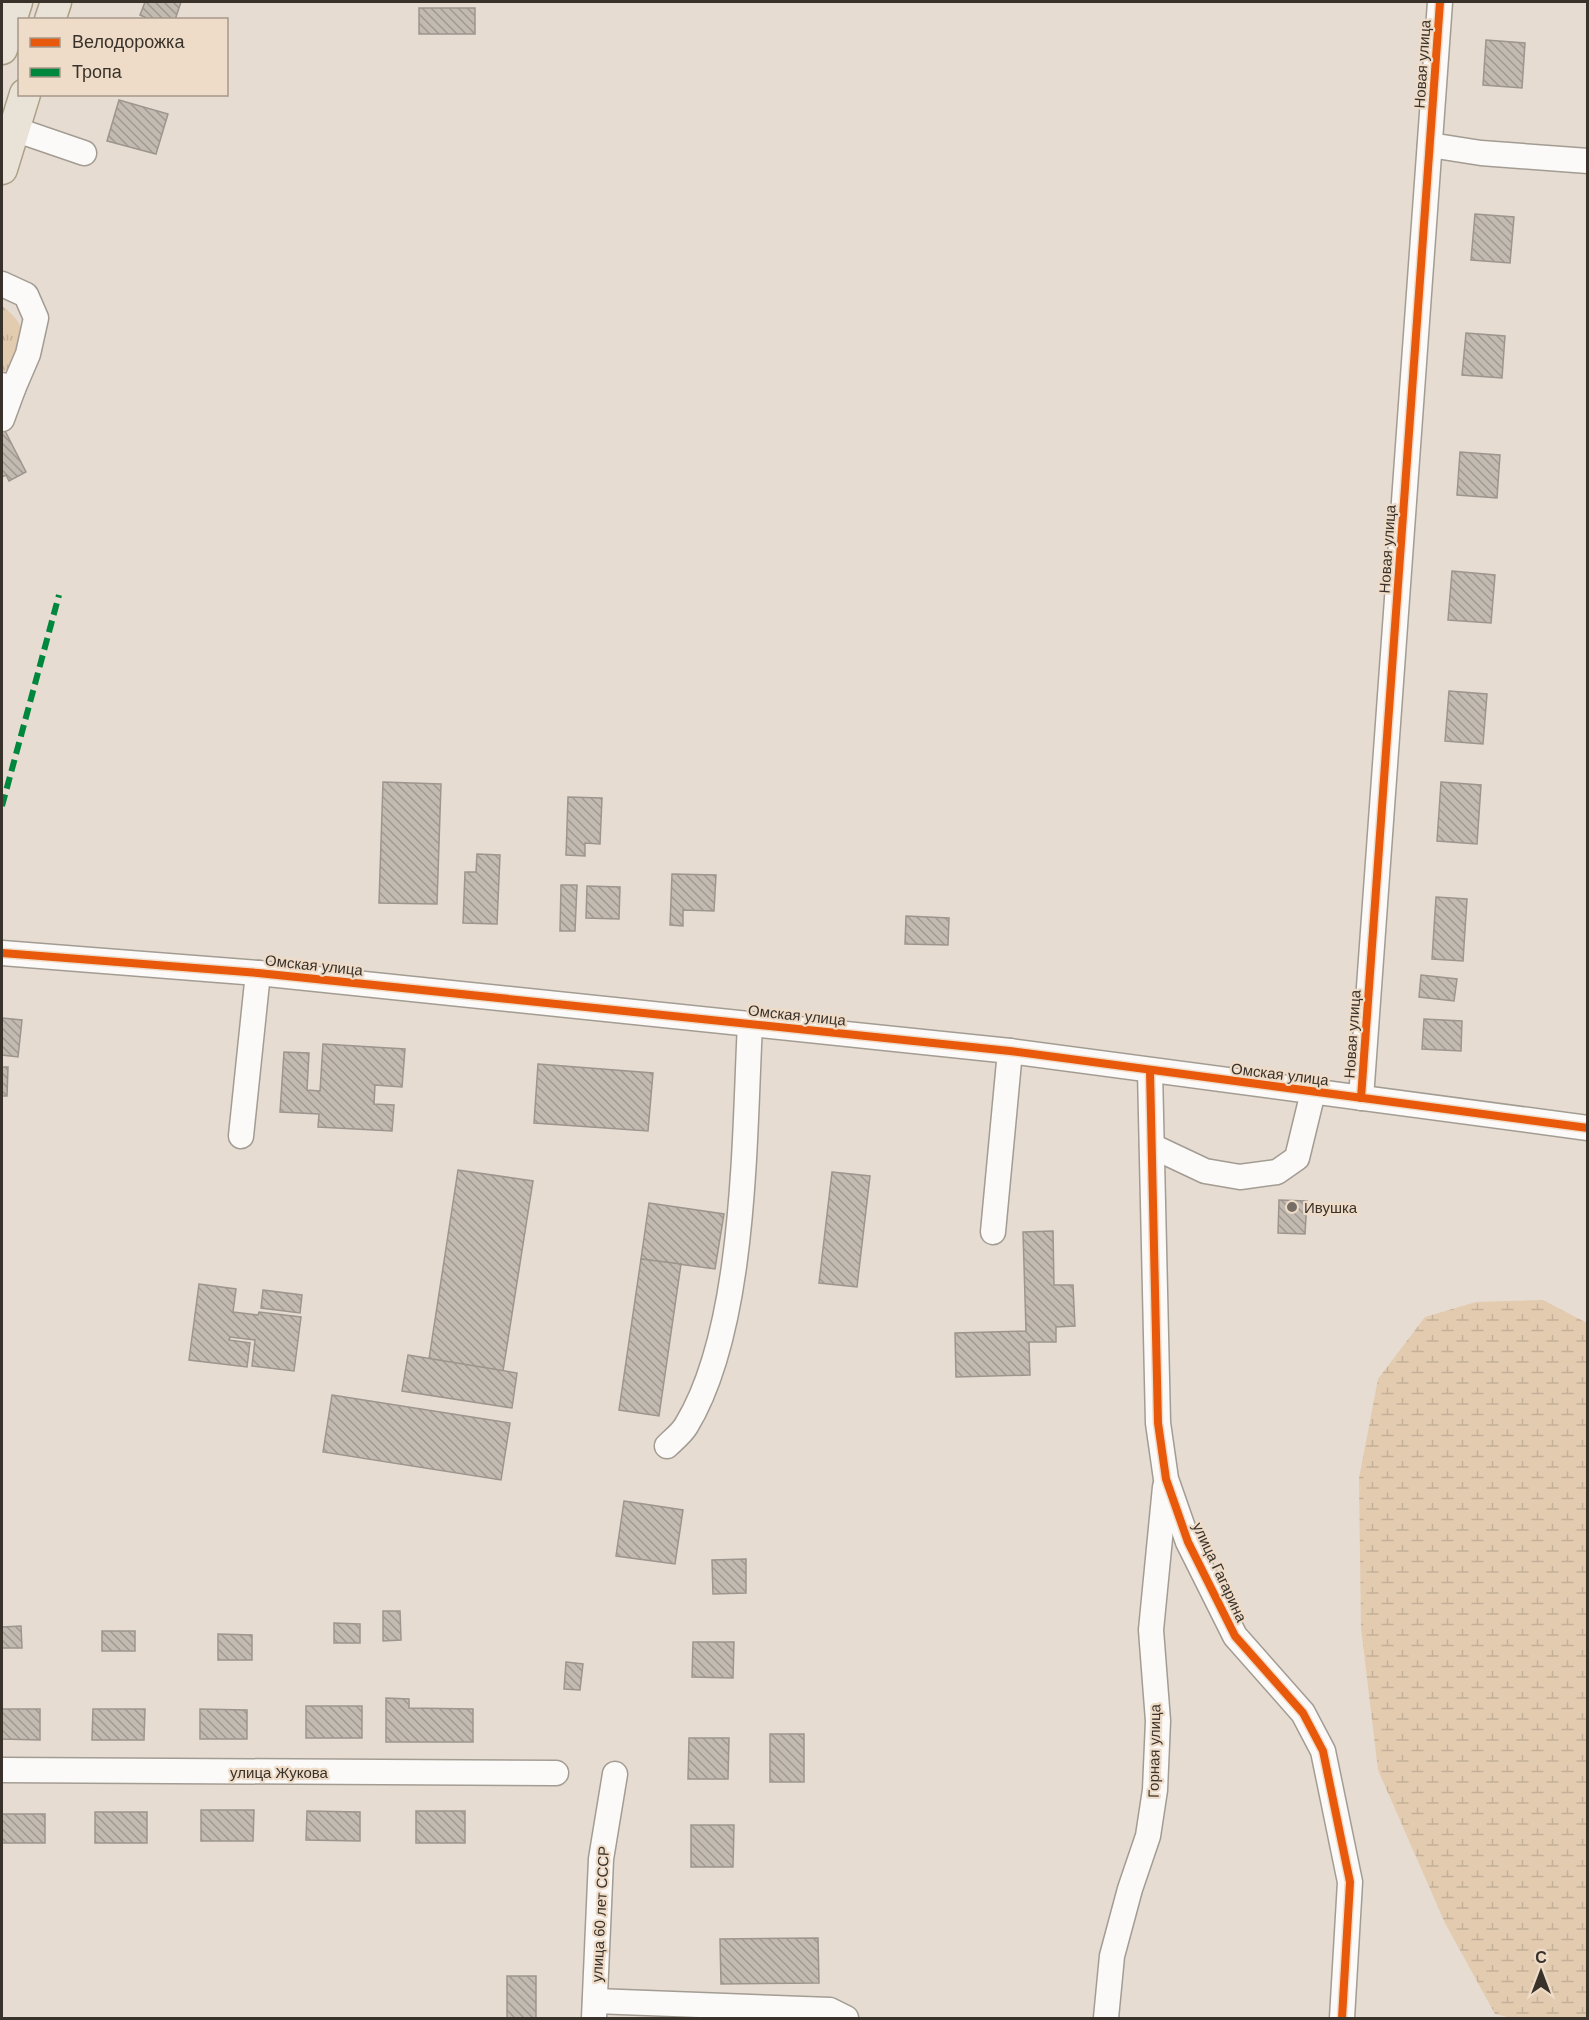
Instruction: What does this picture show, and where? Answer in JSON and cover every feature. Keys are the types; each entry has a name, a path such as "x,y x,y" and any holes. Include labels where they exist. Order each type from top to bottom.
{"main road":[{"path":"2,49 17,2"},
{"path":"51,18 56,2"},
{"path":"2,169 25,96"}],"street":[{"name":"Новая улица","path":"1361,1098 1440,2"},
{"path":"14,129 84,153"},
{"path":"1430,144 1481,153 1587,161"},
{"path":"2,284 26,295 36,318 28,354 7,387 2,419"},
{"name":"Омская улица","path":"2,953 258,973 1010,1051 1587,1128"},
{"path":"241,1136 258,973"},
{"path":"667,1446 685,1428 708,1383 728,1303 740,1202 750,1024"},
{"path":"993,1232 1010,1051"},
{"name":"улица Гагарина","path":"1150,1071 1158,1423 1166,1479 1188,1542 1235,1636 1303,1713 1323,1751 1350,1882 1342,2019"},
{"path":"1152,1146 1205,1172 1240,1178 1277,1172 1297,1158 1313,1092"},
{"name":"Горная улица","path":"1106,2019 1112,1956 1130,1889 1148,1836 1155,1790 1158,1721 1151,1630 1166,1479"},
{"name":"улица Жукова","path":"2,1770 556,1773"},
{"name":"улица 60 лет СССР","path":"594,2010 601,1859 615,1774"},
{"path":"594,2010 830,2010 846,2019"}],"green space":[{"path":"2,306 18,321 22,336 10,370 2,371"},
{"path":"1543,1300 1587,1323 1587,2018 1512,2018 1495,2014 1445,1923 1378,1770 1361,1628 1359,1478 1378,1379 1425,1317 1476,1302"}],"building":[{"path":"145,2 181,2 176,18 147,18 140,15"},
{"path":"419,8 475,8 475,34 419,34"},
{"path":"1486,40 1525,43 1522,88 1483,85"},
{"path":"119,100 168,114 156,154 107,141"},
{"path":"1475,214 1514,217 1510,263 1471,260"},
{"path":"1466,333 1505,336 1502,378 1462,375"},
{"path":"2,425 26,472 9,481 6,475 2,477"},
{"path":"1460,452 1500,455 1497,498 1457,495"},
{"path":"1452,571 1495,575 1491,623 1448,620"},
{"path":"1449,691 1487,694 1483,744 1445,741"},
{"path":"383,782 441,784 437,904 379,903"},
{"path":"1441,782 1481,785 1477,844 1437,841"},
{"path":"568,797 602,798 600,844 585,843 585,856 566,855"},
{"path":"477,854 500,855 497,924 463,923 465,872 476,872"},
{"path":"672,874 716,875 714,911 683,910 683,926 670,925"},
{"path":"561,885 577,885 575,931 560,931"},
{"path":"587,886 620,887 619,919 586,918"},
{"path":"1436,897 1467,899 1463,961 1432,959"},
{"path":"906,916 949,918 948,945 905,944"},
{"path":"1421,975 1457,979 1454,1001 1419,997"},
{"path":"2,1018 22,1020 18,1057 2,1055"},
{"path":"1424,1019 1462,1021 1461,1051 1422,1049"},
{"path":"323,1044 405,1049 402,1087 375,1085 374,1104 394,1105 392,1131 318,1127 319,1114 280,1112 284,1052 309,1053 307,1090 320,1091"},
{"path":"538,1064 653,1073 648,1131 534,1123"},
{"path":"2,1067 8,1067 7,1096 2,1096"},
{"path":"458,1170 533,1181 503,1371 429,1359"},
{"path":"832,1172 870,1176 857,1287 819,1283"},
{"path":"1279,1200 1307,1201 1305,1234 1278,1233"},
{"path":"649,1203 724,1214 715,1269 641,1259"},
{"path":"1053,1231 1054,1285 1073,1285 1075,1326 1056,1327 1056,1342 1029,1342 1030,1375 956,1377 955,1333 1026,1331 1023,1232"},
{"path":"641,1259 681,1264 659,1416 619,1410"},
{"path":"199,1284 236,1289 233,1312 258,1315 259,1312 301,1317 294,1371 252,1366 255,1340 230,1337 229,1340 250,1343 247,1367 189,1360"},
{"path":"263,1290 302,1295 300,1313 261,1308"},
{"path":"408,1355 517,1373 512,1408 402,1391"},
{"path":"332,1395 510,1423 501,1480 323,1452"},
{"path":"624,1501 683,1510 675,1564 616,1556"},
{"path":"746,1559 746,1593 713,1594 712,1560"},
{"path":"383,1611 400,1611 401,1640 383,1641"},
{"path":"334,1623 360,1624 360,1643 334,1643"},
{"path":"21,1626 22,1648 2,1648 2,1627"},
{"path":"102,1631 135,1631 135,1651 102,1651"},
{"path":"218,1634 252,1635 252,1660 218,1660"},
{"path":"693,1642 734,1642 733,1678 692,1677"},
{"path":"566,1662 583,1664 580,1690 564,1689"},
{"path":"386,1698 409,1699 409,1708 473,1709 473,1742 386,1742"},
{"path":"306,1706 362,1706 362,1738 306,1738"},
{"path":"2,1709 40,1709 40,1740 2,1739"},
{"path":"93,1709 145,1709 144,1740 92,1740"},
{"path":"200,1709 247,1710 247,1739 200,1739"},
{"path":"770,1734 804,1734 804,1782 770,1782"},
{"path":"689,1738 729,1738 728,1779 688,1779"},
{"path":"201,1810 254,1810 253,1841 201,1841"},
{"path":"307,1811 360,1812 360,1841 306,1840"},
{"path":"416,1811 465,1811 465,1843 416,1843"},
{"path":"95,1812 147,1812 147,1843 95,1843"},
{"path":"2,1814 45,1814 45,1843 2,1843"},
{"path":"691,1825 734,1825 733,1867 691,1867"},
{"path":"818,1938 819,1983 721,1984 720,1939"},
{"path":"507,1976 536,1976 536,2018 507,2018"}],"marked path":[{"path":"2,806 59,595"}],"cycle path":[{"path":"1361,1098 1440,2"},
{"path":"2,953 258,973 1010,1051 1588,1128"},
{"path":"1150,1071 1158,1423 1166,1479 1188,1542 1235,1636 1303,1713 1323,1751 1350,1882 1342,2018"}],"place":[{"name":"Ивушка","path":"1292,1207"}]}
